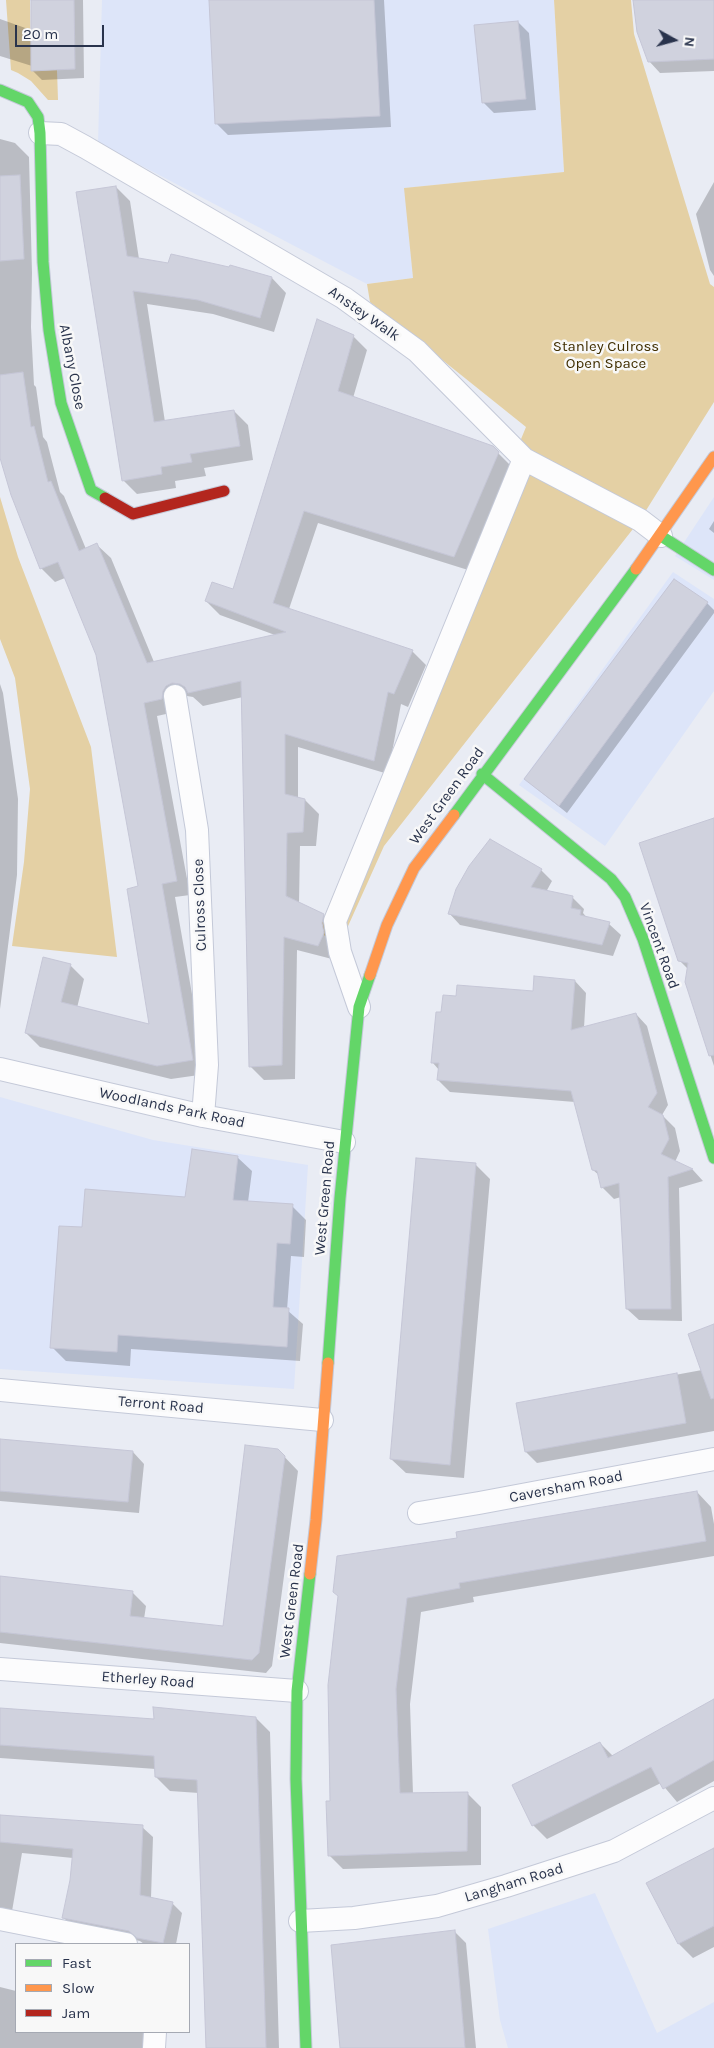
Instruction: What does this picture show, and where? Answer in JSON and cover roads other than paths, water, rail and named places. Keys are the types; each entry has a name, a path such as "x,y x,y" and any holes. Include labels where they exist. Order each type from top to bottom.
{"main road":[{"name":"Albany Close","path":"0,90 28,102 38,117 43,262 49,330 60,403 91,490 132,514 224,491"},
{"name":"West Green Road","path":"306,2048 296,1779 296,1691 316,1520 344,1142 359,1008 387,925 414,868 482,774 661,536 714,457"},
{"path":"661,536 714,570"},
{"name":"Vincent Road","path":"482,774 611,879 626,897 643,939 714,1158"}],"street":[{"name":"Anstey Walk","path":"40,133 62,134 344,298 416,351 524,459 640,520 661,536"},
{"path":"359,1008 340,952 334,920 524,459"},
{"name":"Culross Close","path":"175,696 197,830 207,1065 203,1116"},
{"name":"Woodlands Park Road","path":"0,1069 203,1116 344,1142"},
{"name":"Terront Road","path":"0,1390 322,1420"},
{"name":"Caversham Road","path":"419,1513 714,1459"},
{"name":"Etherley Road","path":"0,1669 296,1691"},
{"name":"Langham Road","path":"300,1921 354,1918 437,1906 506,1886 614,1851 714,1798"},
{"path":"0,1918 121,1943"},
{"path":"154,2048 155,2033"}],"park label":[{"name":"Stanley Culross Open Space","path":"606,356"}]}
